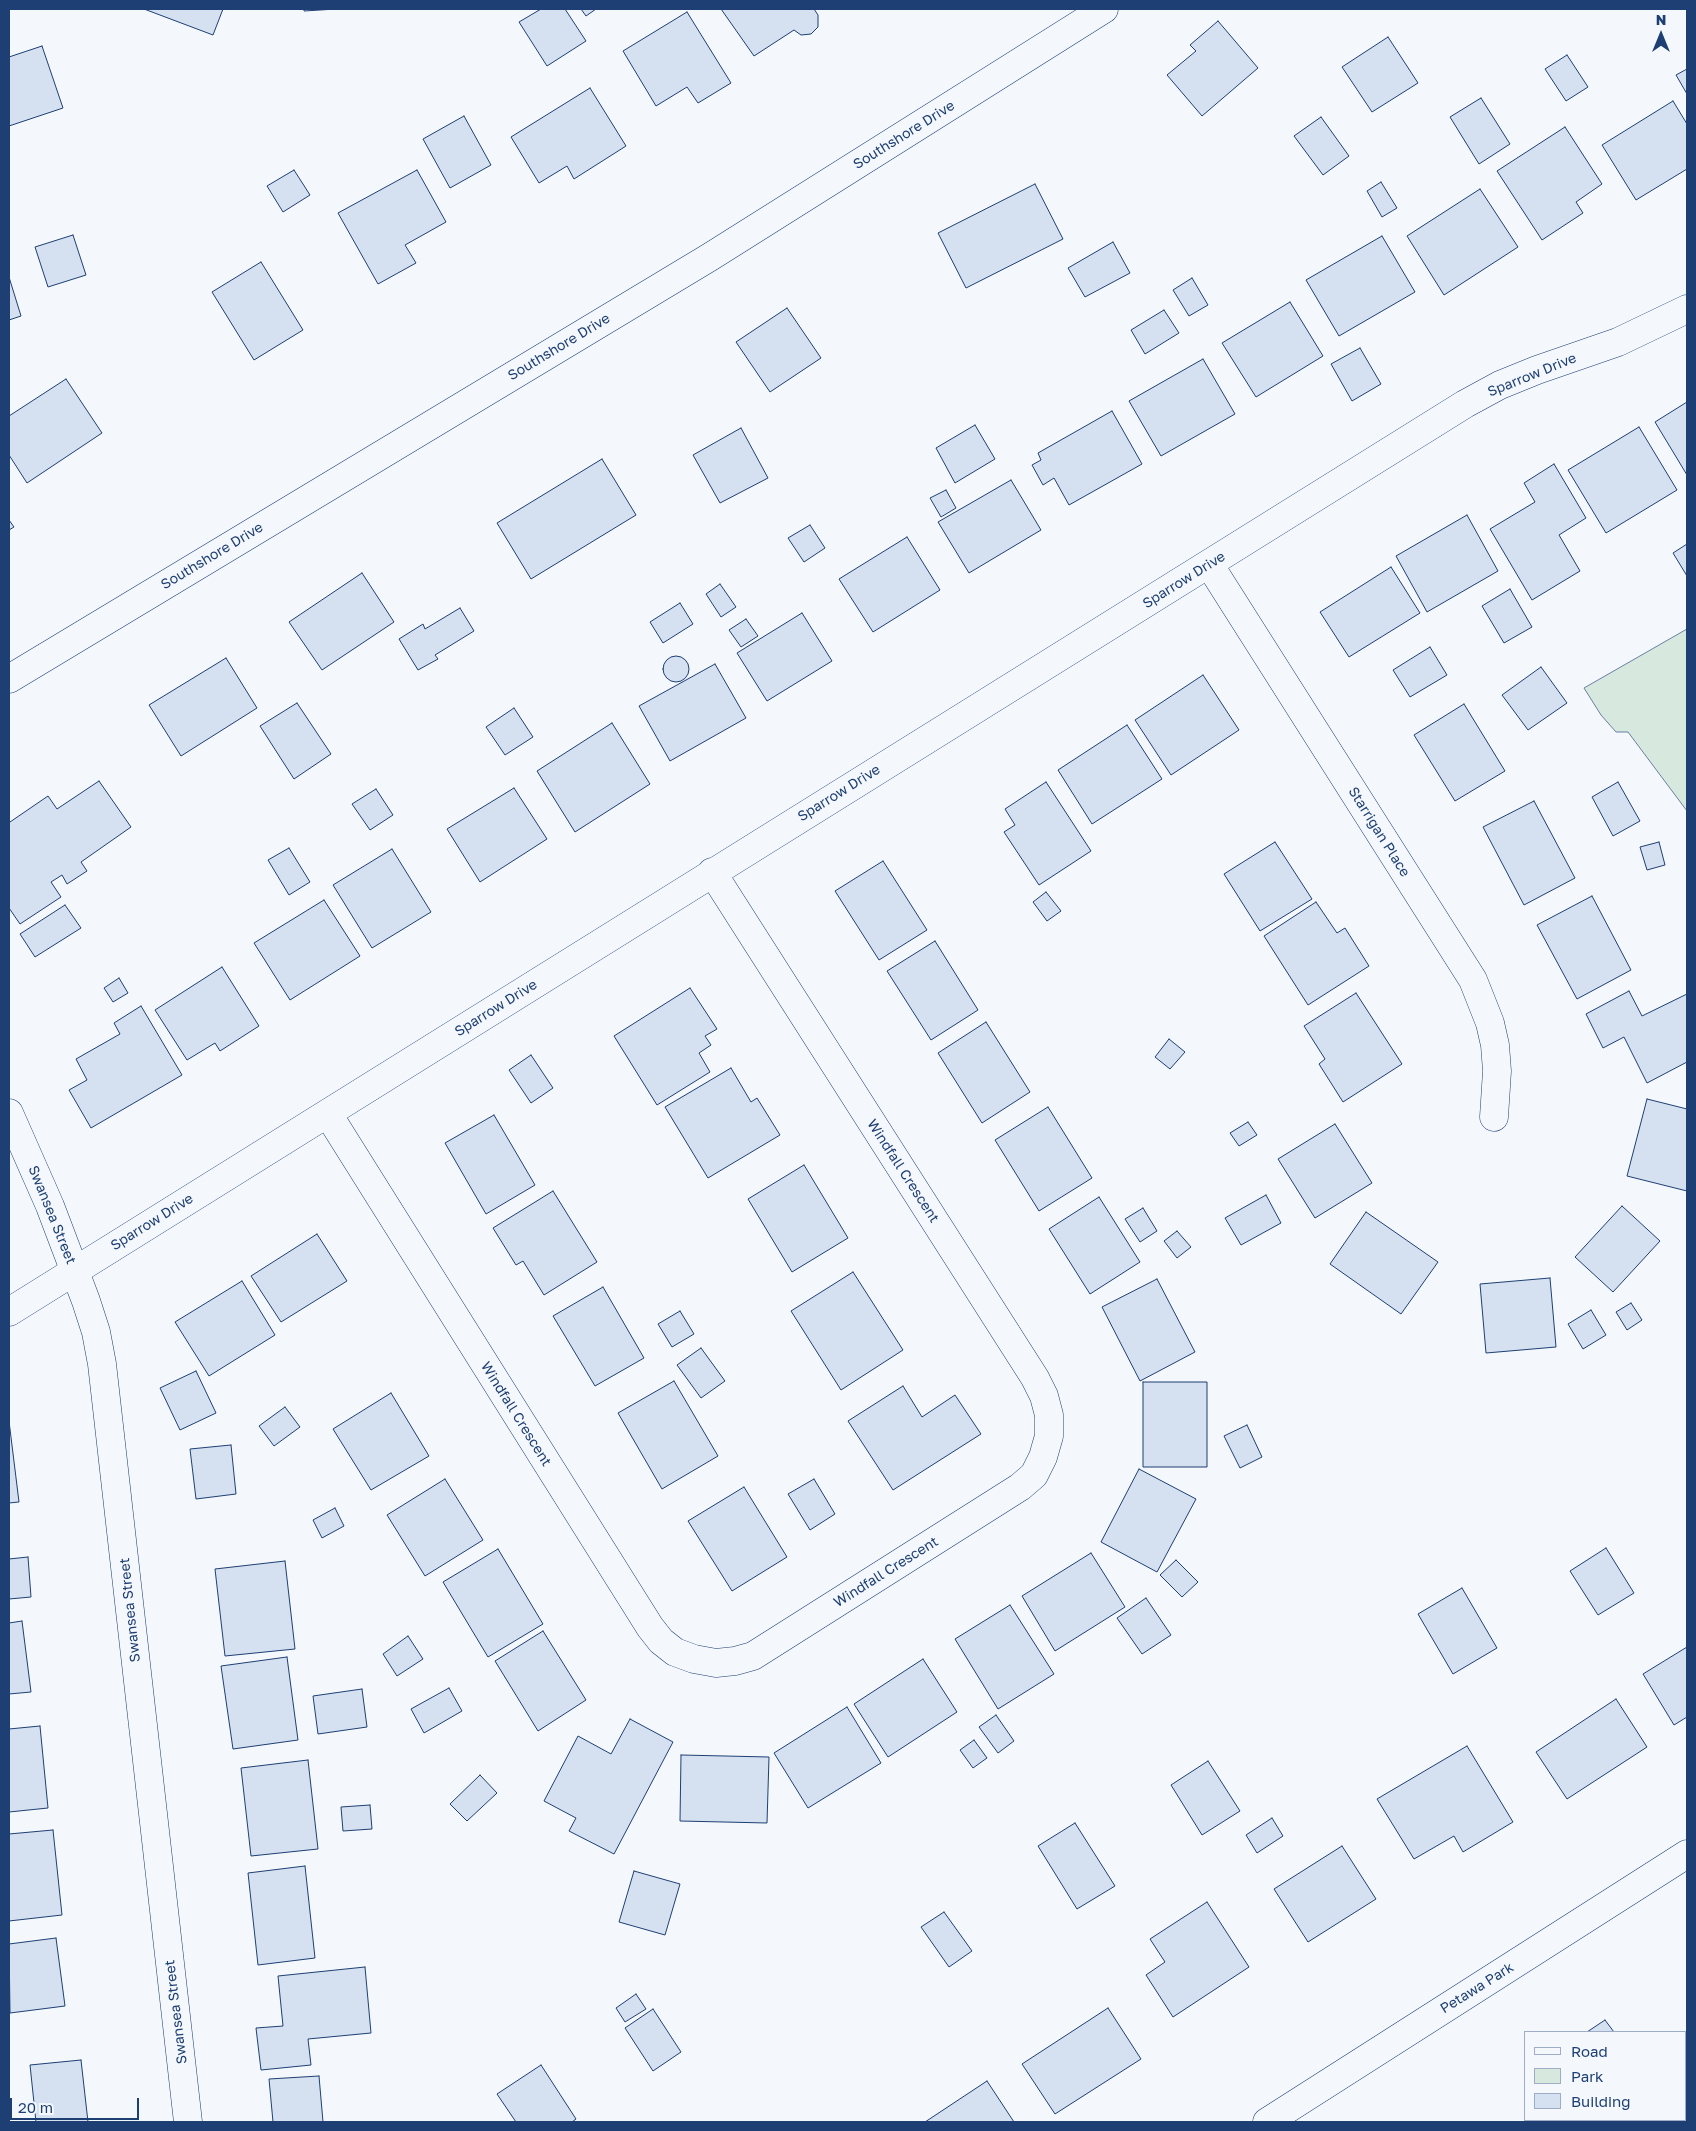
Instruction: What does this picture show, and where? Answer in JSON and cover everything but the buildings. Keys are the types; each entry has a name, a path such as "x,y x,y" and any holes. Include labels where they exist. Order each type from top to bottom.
{"street":[{"name":"Southshore Drive","path":"9,678 710,257 1104,9"},
{"name":"Sparrow Drive","path":"9,1312 1465,404 1500,385 1626,338 1687,309"},
{"name":"Starrigan Place","path":"1209,564 1473,980 1490,1023 1495,1045 1497,1071 1494,1117"},
{"name":"Windfall Crescent","path":"328,1114 639,1610 661,1641 675,1652 694,1659 716,1663 735,1661 752,1656 778,1640 1020,1487 1034,1475 1043,1457 1049,1436 1049,1415 1044,1396 1035,1378 712,872"},
{"name":"Swansea Street","path":"9,1113 50,1206 74,1270 96,1332 102,1364 188,2122"},
{"name":"Petawa Park","path":"1267,2122 1687,1854"}],"green space":[{"path":"1687,629 1687,811 1628,732 1616,732 1601,715 1584,688"}]}
